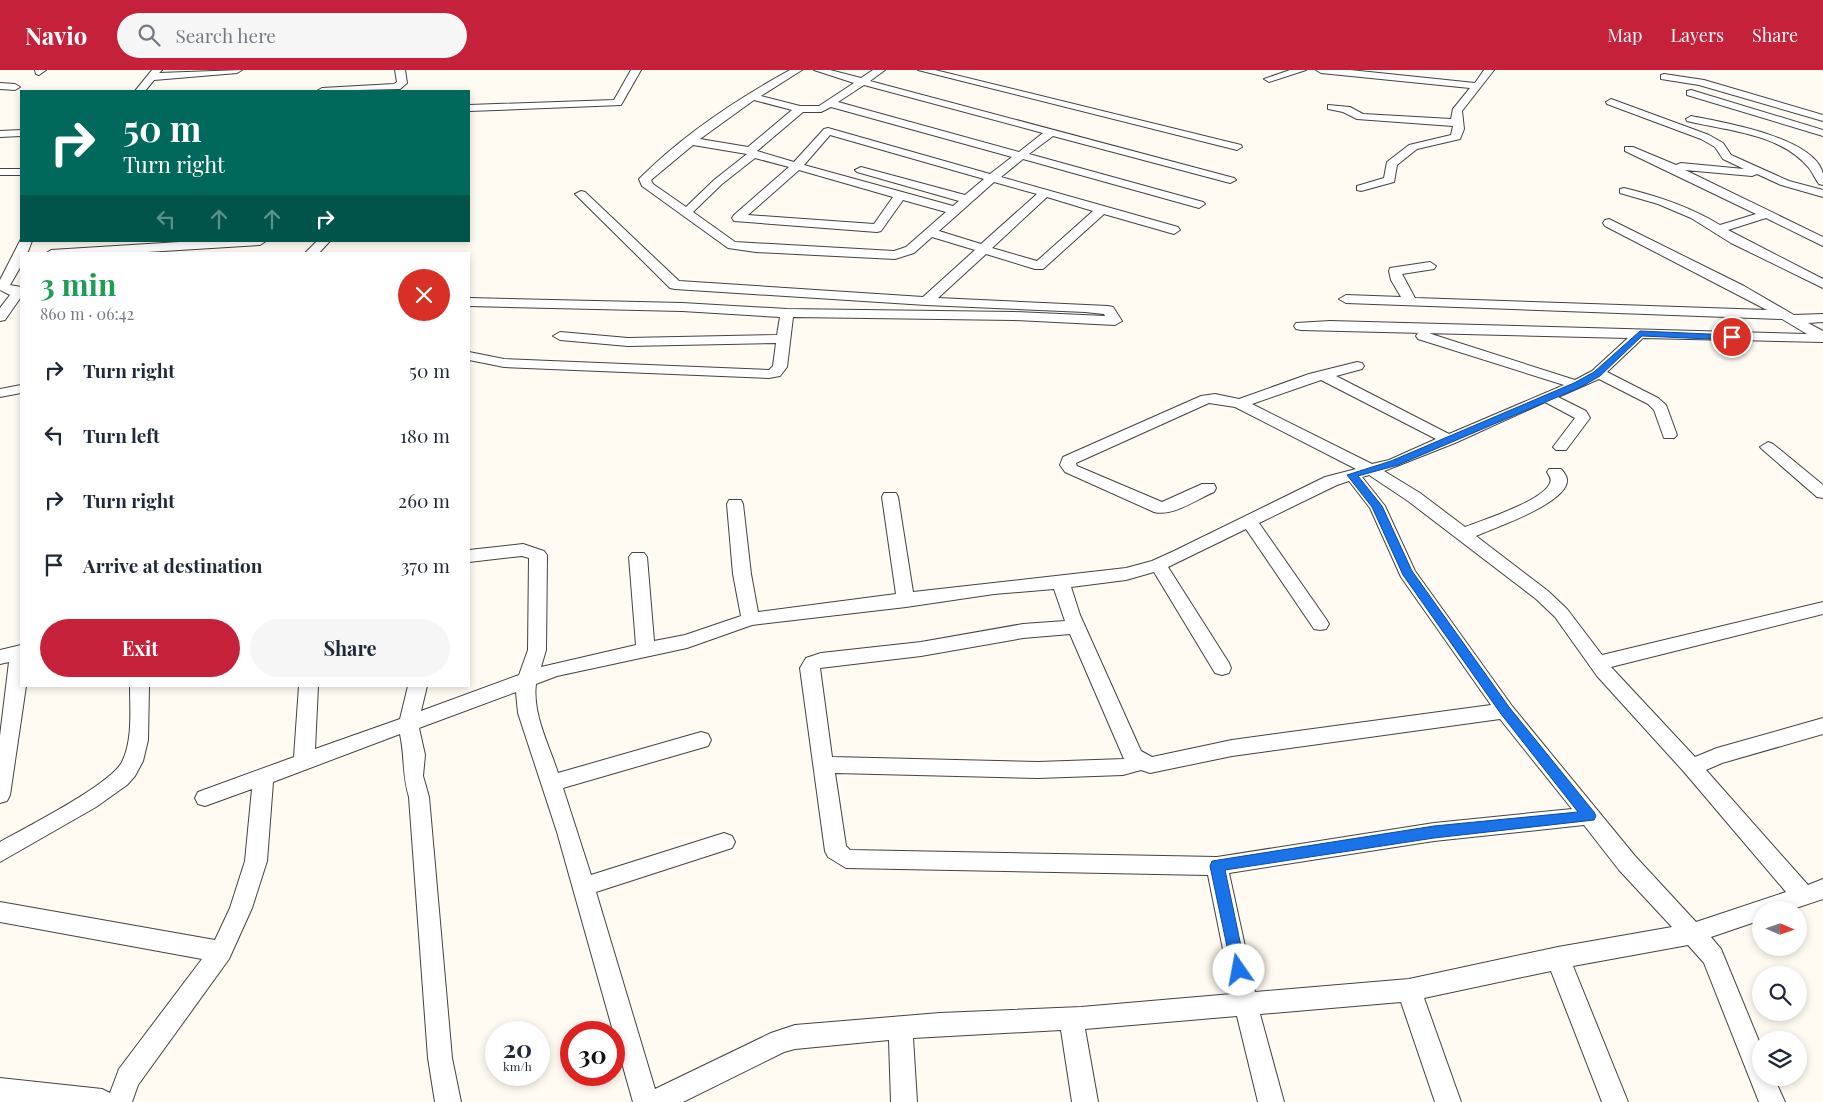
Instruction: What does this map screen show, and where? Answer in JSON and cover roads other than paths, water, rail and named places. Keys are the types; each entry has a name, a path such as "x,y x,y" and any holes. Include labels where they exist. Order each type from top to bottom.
{"street":[{"path":"141,90 155,73 237,70"},
{"path":"340,90 396,87 402,83 400,70"},
{"path":"470,108 617,103 636,70"},
{"path":"797,70 751,96 690,141 645,179 648,186 726,242 756,248 895,255 910,250 953,210 1049,130 1063,113"},
{"path":"819,70 1049,130 1230,180"},
{"path":"751,96 800,110 821,109 832,104 880,70"},
{"path":"923,70 1063,113 1237,147"},
{"path":"1269,79 1301,70"},
{"path":"1321,70 1350,71 1477,86"},
{"path":"1361,188 1390,180 1391,164 1413,147 1456,137 1459,129 1457,123 1458,109 1489,70"},
{"path":"1664,77 1700,82 1823,118"},
{"path":"0,86 15,87"},
{"path":"1691,93 1823,133"},
{"path":"1610,102 1705,136 1719,145 1728,157 1785,183 1823,194"},
{"path":"832,104 1199,204"},
{"path":"1332,107 1346,109 1357,116 1363,117 1457,123"},
{"path":"686,213 718,182 800,110"},
{"path":"1776,141 1811,114"},
{"path":"1691,119 1776,141 1807,158 1818,170 1823,182"},
{"path":"900,195 878,228 738,218 796,167 828,131 1174,230"},
{"path":"0,134 20,133"},
{"path":"690,141 752,153 953,210"},
{"path":"1629,149 1664,164 1823,242"},
{"path":"1664,164 1763,174"},
{"path":"861,170 966,199"},
{"path":"0,172 20,172"},
{"path":"1624,191 1662,202 1696,215 1741,243 1823,284"},
{"path":"926,301 1046,193"},
{"path":"470,302 682,307 786,313 1014,316 1115,321 1108,310 926,301 675,285 581,194"},
{"path":"1805,199 1823,206"},
{"path":"929,232 1039,266 1102,209"},
{"path":"1720,229 1768,214"},
{"path":"1609,223 1790,317 1823,337"},
{"path":"80,252 234,242"},
{"path":"312,252 323,242"},
{"path":"0,317 12,290 3,286 20,258"},
{"path":"1411,302 1397,280 1395,272 1430,266"},
{"path":"682,307 688,286"},
{"path":"1346,299 1823,318"},
{"path":"470,356 504,363 769,374 775,373 780,367 786,313"},
{"path":"1301,326 1330,325 1823,337"},
{"path":"205,798 554,670 687,641 751,619 994,588 1126,574 1158,565 1250,522 1331,481 1371,470 1450,440 1545,397 1577,385 1598,372 1640,334"},
{"path":"560,336 628,342 783,339"},
{"path":"1422,336 1577,385"},
{"path":"1240,404 1323,375 1357,366"},
{"path":"1598,372 1633,389 1662,408 1669,435"},
{"path":"1323,375 1450,440"},
{"path":"0,393 20,389"},
{"path":"1545,397 1581,414 1583,418 1561,447"},
{"path":"656,1102 780,1042 795,1037 900,1028 1071,1019 1409,990 1558,958 1691,934 1813,892 1692,767 1598,663 1561,613 1464,534 1414,497 1371,470 1240,404 1216,398 1206,398 1069,460 1068,465 1072,469 1160,508 1167,507 1208,488"},
{"path":"1768,447 1823,493"},
{"path":"1464,534 1543,499 1558,484 1559,478 1556,472"},
{"path":"1352,475 1377,506 1407,573 1505,711 1627,863 1713,956 1752,1052"},
{"path":"890,497 906,600"},
{"path":"735,504 742,574 751,619"},
{"path":"1250,522 1320,624"},
{"path":"470,556 523,550 538,555 537,650 525,694 528,713 552,783 646,1102"},
{"path":"638,557 646,650"},
{"path":"1158,565 1222,668"},
{"path":"1061,582 1077,628 1134,756 1141,762 1150,765 1232,748 1505,711"},
{"path":"1598,663 1823,608"},
{"path":"1077,628 1023,631 921,649 821,660 813,663 809,668 836,851 846,859 1217,866 1434,832 1589,816"},
{"path":"0,796 14,712 13,654"},
{"path":"0,854 98,794 120,779 128,770 138,733 140,687"},
{"path":"304,762 309,687"},
{"path":"418,687 408,724 415,754 413,776 418,798 440,1058 448,1102"},
{"path":"1692,767 1717,756 1823,726"},
{"path":"552,783 700,740"},
{"path":"823,765 1038,770 1123,767 1141,762"},
{"path":"119,1102 128,1078 221,952 241,908 256,861 263,778"},
{"path":"583,886 724,842"},
{"path":"1217,866 1246,1005 1271,1102"},
{"path":"0,912 221,952"},
{"path":"1558,958 1615,1102"},
{"path":"1409,990 1448,1102"},
{"path":"1071,1019 1085,1102"},
{"path":"900,1028 904,1102"},
{"path":"1766,1086 1772,1102"},
{"path":"0,1090 102,1102"}]}
